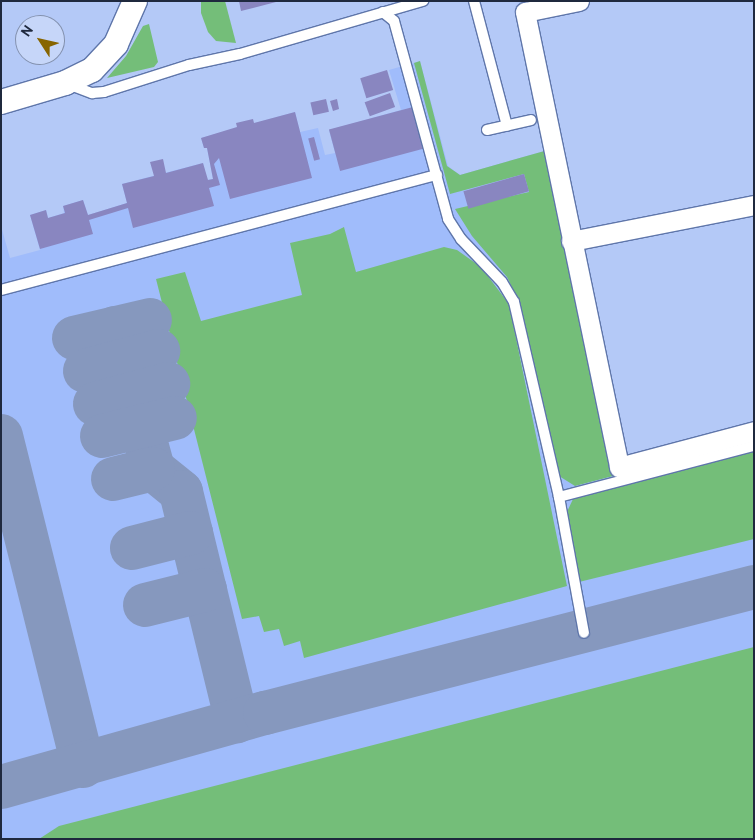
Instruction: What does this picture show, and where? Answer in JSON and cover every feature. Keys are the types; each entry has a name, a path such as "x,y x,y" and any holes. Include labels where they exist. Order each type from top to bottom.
{"street":[{"path":"1,102 65,83 92,70 103,61 126,27 135,1"},
{"path":"572,2 525,12 618,467 754,431"},
{"path":"571,241 754,205"}],"lane":[{"path":"65,83 92,93 104,92 188,65 240,54 383,12 399,4 422,1"},
{"path":"474,1 507,126"},
{"path":"383,12 394,21 448,219 461,239 502,282 514,302 559,496 584,633"},
{"path":"487,130 531,120"},
{"path":"1,290 437,176"},
{"path":"559,496 754,446"}],"shaded area":[{"path":"420,61 448,166 460,175 548,150 613,476 754,439 754,839 1,839 1,226 10,258 40,250 30,215 46,210 48,218 64,213 63,206 83,200 88,215 127,203 122,184 203,163 207,180 213,179 207,148 204,148 201,138 295,112 300,132 318,128 325,155 335,153 329,130 401,110 389,70"}],"green space":[{"path":"201,1 225,1 236,43 216,41 208,32 201,13"},
{"path":"149,24 158,62 154,67 107,78 126,56 143,26"},
{"path":"420,61 447,166 460,175 548,150 613,476 575,486 559,476 518,300 507,277 472,236 455,209 529,192 524,174 450,194 414,63"},
{"path":"344,227 356,272 444,247 457,250 481,267 509,304 567,586 304,658 300,641 284,646 279,629 264,632 259,616 242,619 156,279 185,272 201,321 302,295 290,243 330,234"},
{"path":"754,451 754,539 579,582 566,514 573,499"},
{"path":"754,647 754,839 39,839 59,826"}],"building":[{"path":"239,1 276,1 276,2 241,11"},
{"path":"387,70 393,90 366,98 360,78"},
{"path":"390,93 395,107 370,116 365,102"},
{"path":"326,99 329,112 313,115 310,103"},
{"path":"337,99 339,109 333,111 330,101"},
{"path":"413,107 424,149 340,171 329,130"},
{"path":"295,112 312,178 230,199 219,158 214,164 220,185 209,188 214,206 133,228 128,208 89,220 93,234 40,249 30,215 46,210 48,218 65,213 63,206 83,200 88,215 127,203 122,184 154,176 150,162 163,159 166,173 203,163 208,180 213,179 207,148 204,148 201,138 237,127 236,123 253,119 254,123"},
{"path":"314,137 320,159 314,161 308,139"},
{"path":"524,174 529,191 468,209 463,191"}],"taxiway":[{"path":"74,338 150,320"},
{"path":"115,328 153,469 181,492 237,721"},
{"path":"85,371 158,351"},
{"path":"95,404 168,384"},
{"path":"102,436 175,418"},
{"path":"1,436 83,766"},
{"path":"113,479 153,469"},
{"path":"132,548 191,533"},
{"path":"1,787 265,713 754,587"},
{"path":"145,605 205,590"}]}
